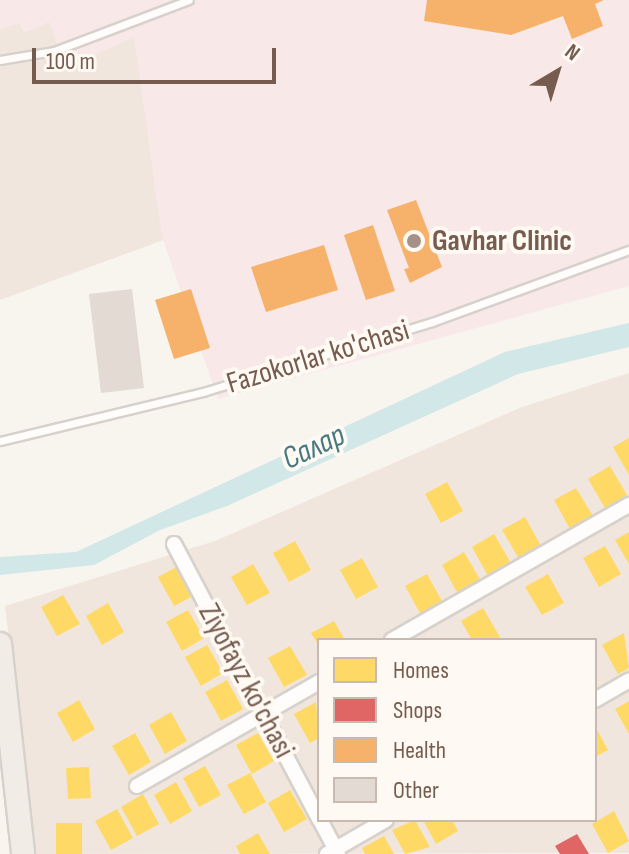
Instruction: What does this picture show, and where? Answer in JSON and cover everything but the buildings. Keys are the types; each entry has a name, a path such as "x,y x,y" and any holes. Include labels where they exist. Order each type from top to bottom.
{"highway":[{"path":"0,644 23,854"}],"street":[{"path":"396,638 629,505"},
{"name":"Ziyofayz ko'chasi","path":"174,544 317,815"},
{"path":"597,699 629,680"},
{"path":"137,786 317,683"},
{"name":"Ziyofayz ko'chasi","path":"320,822 333,853"},
{"path":"333,853 383,822"}],"lane":[{"path":"0,60 54,51 189,0"},
{"name":"Fazokorlar ko'chasi","path":"0,441 203,392 325,355 432,322 629,250"}],"shaded area":[{"path":"0,0 629,0 629,69 0,300"},
{"path":"0,0 629,0 629,286 218,399 162,237 134,37 66,68 49,22 24,33 20,24 0,29"},
{"path":"629,373 629,853 35,854 5,606 215,541 522,407"}],"water":[{"name":"Салар","path":"629,323 629,347 518,374 227,506 160,530 94,565 0,575 0,557 76,552 505,352"}],"place":[{"name":"Gavhar Clinic","path":"414,241"}]}
